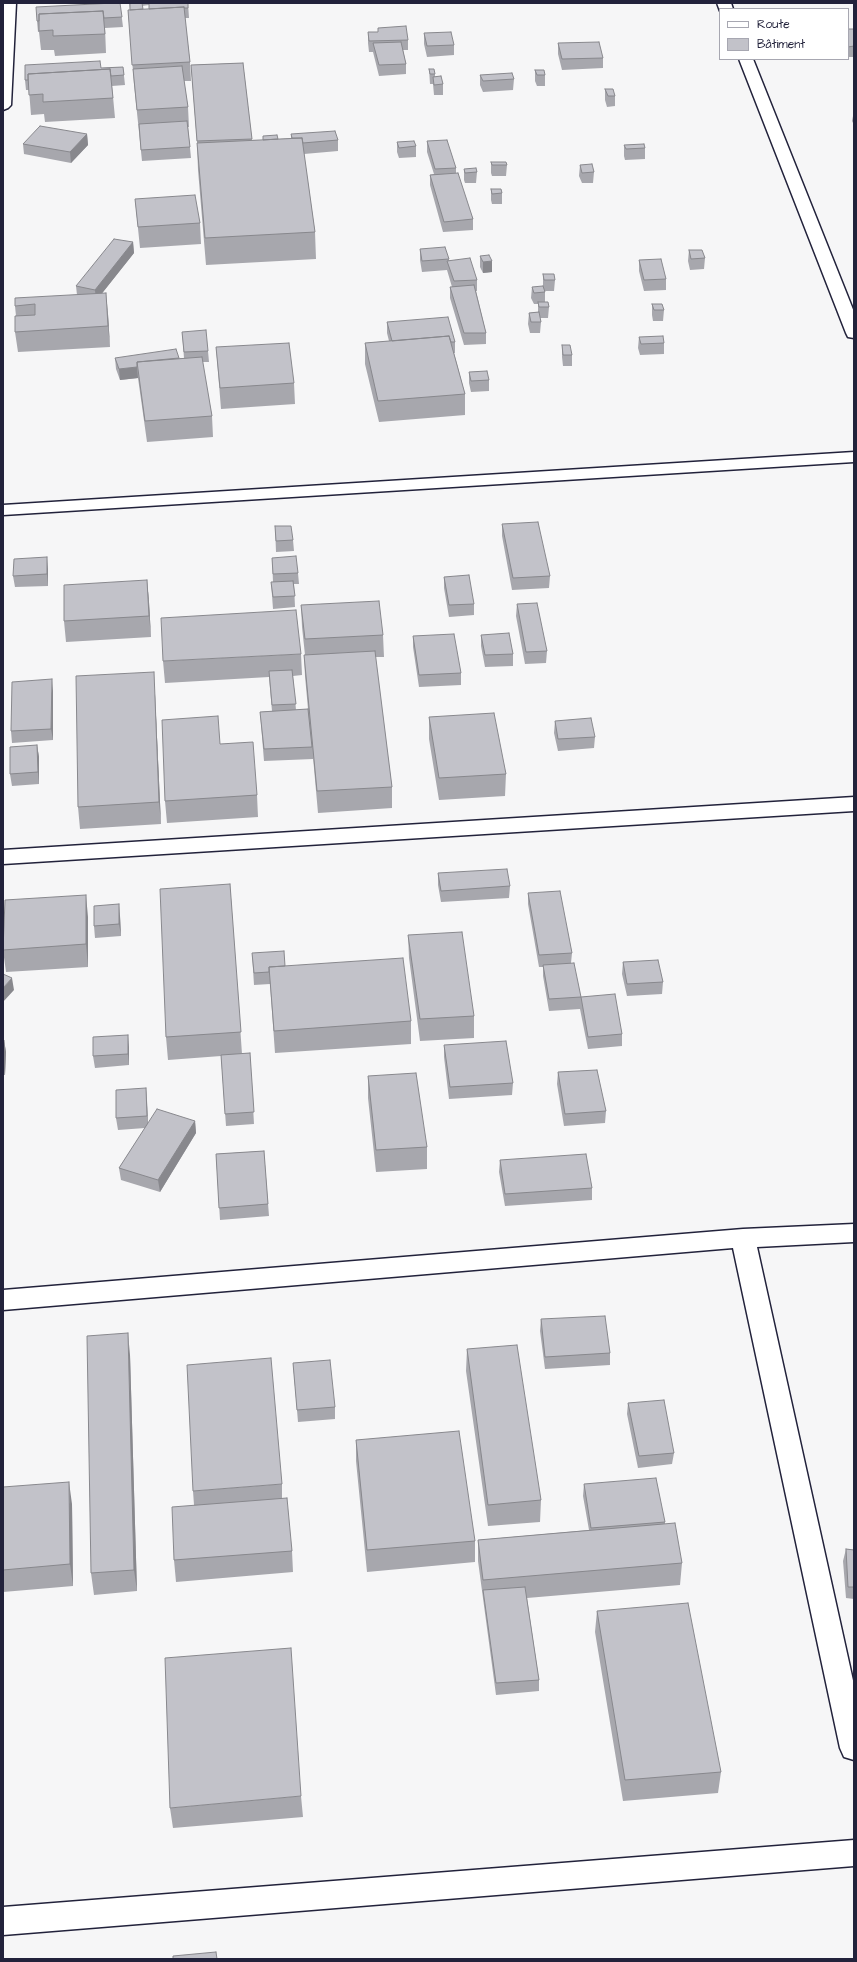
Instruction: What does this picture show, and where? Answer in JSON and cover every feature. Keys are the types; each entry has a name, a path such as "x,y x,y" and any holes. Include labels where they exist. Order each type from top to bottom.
{"street":[{"path":"3,105 9,3"},
{"path":"746,60 854,333"},
{"path":"3,510 854,457"},
{"path":"3,857 854,804"},
{"path":"3,1300 742,1238 854,1233"},
{"path":"742,1238 854,1748"},
{"path":"3,1922 854,1854"}],"building":[{"path":"120,3 122,17 104,18 103,11 39,14 39,21 37,21 36,7"},
{"path":"130,3 142,3 143,9 130,10"},
{"path":"149,3 188,3 188,8 149,9"},
{"path":"184,7 190,62 132,65 128,10"},
{"path":"103,11 105,34 53,36 53,30 39,31 39,14"},
{"path":"406,26 408,40 369,41 368,32 378,32 378,28"},
{"path":"849,29 854,29 854,46 849,47"},
{"path":"451,32 454,45 427,46 424,33"},
{"path":"401,42 406,64 379,65 373,43"},
{"path":"599,42 603,58 562,59 558,43"},
{"path":"100,61 101,68 123,67 124,75 111,76 110,69 28,74 28,80 25,80 25,65"},
{"path":"243,63 252,139 197,141 191,65"},
{"path":"182,66 188,107 137,110 133,69"},
{"path":"110,69 113,98 43,102 43,94 29,95 28,74"},
{"path":"429,69 434,69 435,74 430,74"},
{"path":"535,70 544,70 545,75 537,75"},
{"path":"512,73 514,79 483,81 480,75"},
{"path":"441,76 443,84 434,85 433,77"},
{"path":"605,89 613,89 615,96 608,96"},
{"path":"187,121 190,147 141,150 139,124"},
{"path":"40,126 87,134 70,152 23,144"},
{"path":"335,131 338,140 303,143 302,138 292,138 291,134"},
{"path":"277,135 278,139 263,140 263,136"},
{"path":"302,138 315,232 205,238 197,143"},
{"path":"447,140 456,168 435,169 427,141"},
{"path":"414,141 416,146 399,148 397,142"},
{"path":"644,144 645,148 626,149 624,145"},
{"path":"491,162 506,162 507,165 492,165"},
{"path":"592,164 594,172 582,173 580,165"},
{"path":"476,168 477,172 465,173 464,169"},
{"path":"458,173 473,219 444,222 430,175"},
{"path":"491,189 501,189 502,193 492,194"},
{"path":"195,195 200,223 138,227 135,199"},
{"path":"114,239 133,242 95,290 76,286"},
{"path":"445,247 449,259 422,261 420,249"},
{"path":"689,250 702,250 705,258 691,259"},
{"path":"489,255 492,261 483,262 480,256"},
{"path":"470,258 477,280 454,281 447,261"},
{"path":"661,259 666,279 644,280 639,260"},
{"path":"543,274 554,274 555,280 544,280"},
{"path":"474,285 486,333 464,333 450,287"},
{"path":"543,286 545,292 534,293 532,287"},
{"path":"106,293 108,326 15,332 15,316 35,315 35,304 15,306 15,298"},
{"path":"538,302 548,302 549,307 539,307"},
{"path":"652,304 662,304 664,310 654,310"},
{"path":"539,312 541,322 531,322 529,313"},
{"path":"448,317 455,342 451,342 449,336 392,341 387,322"},
{"path":"206,330 208,351 184,352 182,332"},
{"path":"449,336 465,394 378,401 365,343"},
{"path":"663,336 664,343 641,344 639,337"},
{"path":"289,343 294,383 220,388 216,347"},
{"path":"562,345 570,345 572,355 563,355"},
{"path":"176,349 179,358 137,362 137,367 119,369 115,358"},
{"path":"202,357 212,416 145,421 137,362"},
{"path":"487,371 489,380 471,381 469,372"},
{"path":"538,522 550,576 513,578 502,524"},
{"path":"275,526 291,526 293,540 276,541"},
{"path":"296,556 298,573 273,574 272,558"},
{"path":"47,557 47,574 13,576 14,559"},
{"path":"469,575 474,604 449,605 444,577"},
{"path":"147,580 149,616 64,621 64,585"},
{"path":"293,581 295,596 273,597 271,582"},
{"path":"379,601 383,635 305,639 301,605"},
{"path":"537,603 547,651 526,652 517,604"},
{"path":"296,610 301,654 163,661 161,618"},
{"path":"509,633 513,654 485,655 481,635"},
{"path":"454,634 461,673 419,675 413,636"},
{"path":"375,651 392,787 317,791 304,655"},
{"path":"292,670 296,704 272,705 269,671"},
{"path":"154,672 159,802 78,807 76,676"},
{"path":"52,679 51,729 11,731 12,682"},
{"path":"308,709 312,747 264,749 260,712"},
{"path":"494,713 506,774 439,778 429,717"},
{"path":"218,716 220,744 253,742 257,795 165,801 162,720"},
{"path":"591,718 595,737 558,739 555,721"},
{"path":"37,745 38,772 10,774 10,747"},
{"path":"507,869 510,886 441,891 438,873"},
{"path":"230,884 241,1032 166,1037 160,889"},
{"path":"560,891 572,953 539,955 528,893"},
{"path":"86,895 86,944 3,950 5,900"},
{"path":"119,904 119,924 94,926 94,906"},
{"path":"462,932 474,1016 420,1019 408,935"},
{"path":"284,951 285,966 269,967 269,972 254,973 252,953"},
{"path":"403,958 411,1021 274,1031 269,967"},
{"path":"658,960 663,982 627,984 623,962"},
{"path":"574,963 581,997 549,999 543,965"},
{"path":"3,974 12,978 3,988"},
{"path":"615,994 622,1034 588,1037 581,997"},
{"path":"128,1035 128,1054 93,1056 93,1037"},
{"path":"3,1040 4,1040 3,1063"},
{"path":"506,1041 513,1083 450,1087 444,1045"},
{"path":"250,1053 254,1112 225,1114 221,1055"},
{"path":"597,1070 606,1111 565,1114 558,1072"},
{"path":"416,1073 427,1147 376,1150 368,1076"},
{"path":"146,1088 147,1116 116,1118 116,1090"},
{"path":"157,1109 195,1121 158,1180 119,1168"},
{"path":"264,1151 268,1204 219,1208 216,1154"},
{"path":"586,1154 592,1188 505,1194 500,1160"},
{"path":"605,1316 610,1353 545,1357 541,1319"},
{"path":"128,1333 134,1570 91,1573 87,1336"},
{"path":"517,1345 541,1500 488,1505 467,1349"},
{"path":"271,1358 282,1484 193,1491 187,1365"},
{"path":"330,1360 335,1407 297,1410 293,1363"},
{"path":"664,1400 674,1453 639,1456 628,1403"},
{"path":"459,1431 475,1541 367,1550 356,1440"},
{"path":"656,1478 665,1522 591,1528 584,1484"},
{"path":"69,1482 70,1564 3,1570 3,1487"},
{"path":"287,1498 292,1551 174,1560 172,1507"},
{"path":"675,1523 682,1563 483,1580 478,1540"},
{"path":"846,1549 854,1550 854,1587 848,1587"},
{"path":"525,1587 539,1680 496,1683 483,1590"},
{"path":"688,1603 721,1772 625,1780 597,1611"},
{"path":"291,1648 301,1796 170,1808 165,1658"},
{"path":"216,1952 217,1959 173,1959 173,1956"}]}
